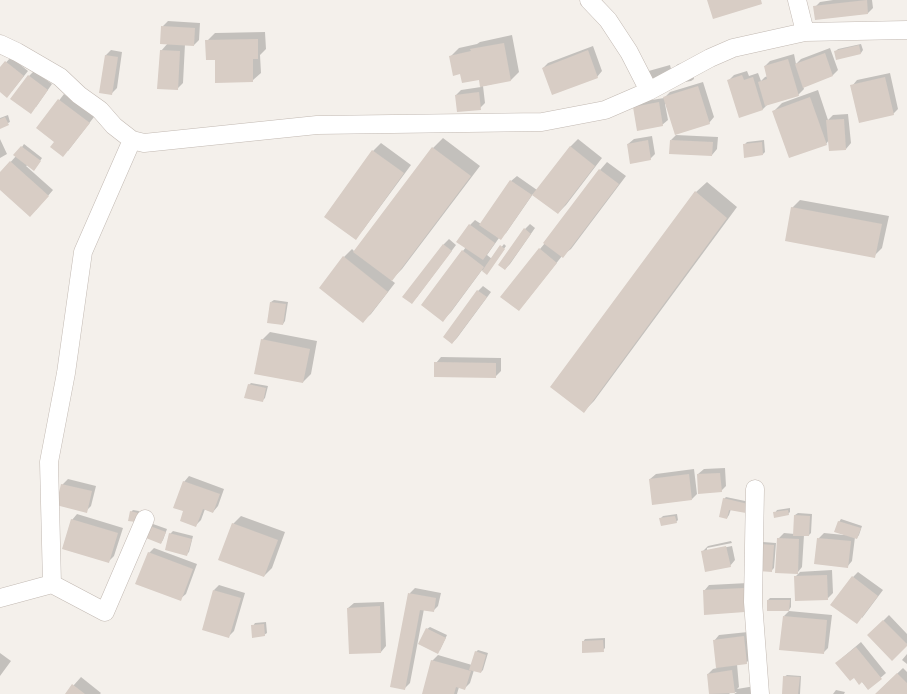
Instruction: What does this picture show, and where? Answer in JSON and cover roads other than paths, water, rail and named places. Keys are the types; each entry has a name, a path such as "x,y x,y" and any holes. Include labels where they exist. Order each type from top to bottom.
{"street":[{"path":"589,0 608,20 629,52 649,92"},
{"path":"796,0 805,32"},
{"path":"0,44 60,77 78,95 100,110 114,126 132,140 144,143 318,126 542,122 605,110 649,92 710,58 733,48 805,32 907,30"},
{"path":"52,584 50,462 66,373 83,252 132,140"},
{"path":"755,489 753,602 760,694"},
{"path":"0,598 52,584 105,612 145,519"}]}
